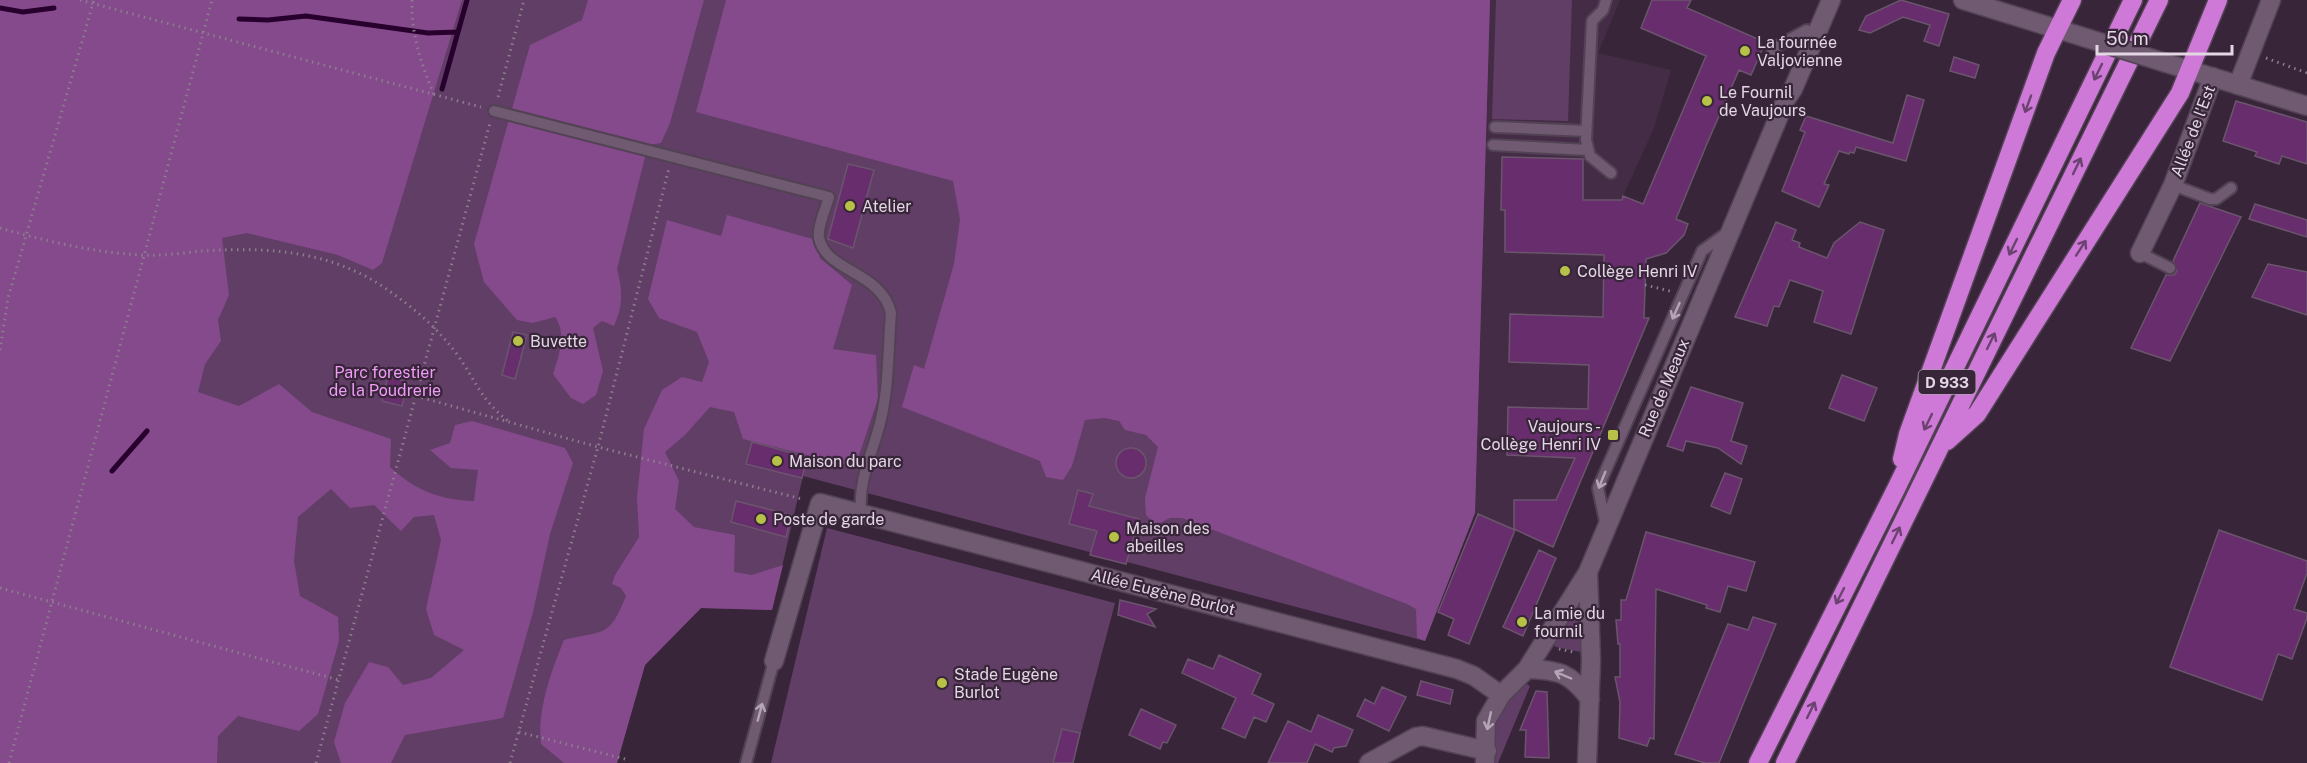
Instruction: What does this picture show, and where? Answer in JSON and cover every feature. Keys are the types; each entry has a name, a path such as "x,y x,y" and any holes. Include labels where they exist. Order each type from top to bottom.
{"highway":[{"path":"1896,489 1908,434 2056,29 2072,0"},
{"name":"D 933","path":"1758,763 1896,489 2133,0"},
{"name":"D 933","path":"1785,763 2159,0"},
{"path":"1939,448 1977,414 2180,93 2218,0"}],"main road":[{"name":"Rue de Meaux","path":"1786,99 1785,87 1818,0"},
{"name":"Rue de Meaux","path":"1486,757 1486,721 1501,695 1527,669 1588,572 1730,230 1739,197 1793,89 1831,0"},
{"path":"1963,0 2307,106"},
{"path":"2238,85 2271,0"},
{"name":"Allée de l'Est","path":"2140,253 2173,185 2213,77"},
{"path":"774,661 820,503"},
{"name":"Allée Eugène Burlot","path":"820,503 1457,669 1474,676 1501,695"},
{"path":"1587,763 1590,699 1588,572"},
{"path":"1527,669 1565,674 1576,681 1590,699"},
{"path":"1369,763 1416,737 1423,736 1486,757"}],"lane":[{"path":"1606,0 1603,10 1592,21 1586,131 1590,156 1611,173"},
{"path":"1771,55 1774,48 1807,30"},
{"path":"494,111 829,197 819,236 824,249 836,260 880,289 888,300 891,313 885,396 880,422 865,464 860,496 861,514"},
{"path":"1495,127 1586,131"},
{"path":"1493,145 1588,150"},
{"name":"Allée de l'Est","path":"2173,185 2210,199 2216,199 2231,188"},
{"path":"1606,526 1598,488 1702,250 1730,230"},
{"path":"2140,253 2170,268"},
{"path":"746,763 774,661"}],"path":[{"path":"80,0 494,111"},
{"path":"9,763 212,0"},
{"path":"412,0 411,19 417,54 434,95"},
{"path":"316,763 524,0"},
{"path":"0,350 9,298 93,2"},
{"path":"2262,57 2307,73"},
{"path":"510,763 598,447 672,158"},
{"path":"0,228 87,248 144,255 237,249 278,249 308,254 371,279 435,326 457,354 488,406 508,421"},
{"path":"1645,285 1683,294"},
{"path":"416,396 598,447 820,503"},
{"path":"0,588 339,680"},
{"path":"519,732 625,759"}],"shaded area":[{"path":"0,0 462,0 382,263 373,270 338,255 247,233 222,238 229,295 218,320 221,341 205,364 198,392 239,406 279,384 312,412 391,439 390,467 418,488 450,499 474,501 478,470 451,468 430,450 450,443 455,425 472,421 565,448 573,463 550,534 533,612 503,718 405,735 391,763 341,763 334,742 345,703 369,662 388,667 403,685 431,678 464,650 434,635 426,609 441,540 434,515 414,517 401,531 374,505 350,508 331,489 298,517 294,561 300,596 338,617 339,641 318,714 299,731 238,716 218,736 217,763 0,763"},
{"path":"588,0 704,0 670,123 661,143 648,145 617,269 621,298 617,318 614,326 602,321 593,328 603,371 596,395 583,404 571,398 553,374 561,337 559,323 555,317 533,323 517,320 484,282 474,244 530,45 582,20"},
{"path":"726,0 1490,0 1475,513 1425,641 1417,638 1416,609 1407,604 1182,518 1170,518 1156,525 1146,515 1145,498 1158,447 1146,435 1125,430 1119,421 1104,418 1085,420 1072,466 1063,480 1046,477 1040,461 902,407 914,365 924,369 954,264 960,219 953,181 696,112"},
{"name":"Collège Henri IV","path":"1490,0 1620,0 1598,53 1671,70 1654,128 1623,196 1688,224 1672,248 1658,257 1647,257 1644,318 1649,318 1553,547 1475,513"},
{"path":"727,215 816,240 820,258 852,285 833,349 876,355 878,399 855,467 743,439 734,412 710,407 685,435 665,452 679,481 675,509 694,527 735,535 734,572 752,575 783,565 772,610 701,608 645,665 617,763 564,763 541,744 543,705 554,665 564,640 604,630 620,610 626,596 621,588 612,584 615,575 639,537 637,498 644,429 662,390 682,377 702,382 709,362 697,332 659,318 648,299 667,220 721,236"}],"green space":[{"name":"Parc forestier de la Poudrerie","path":"0,0 1490,0 1475,513 1425,641 803,476 772,610 701,608 645,665 617,763 0,763"},
{"path":"1496,0 1572,0 1568,121 1492,119"},
{"name":"Stade Eugène Burlot","path":"827,528 1115,603 1073,763 771,763"},
{"path":"1578,600 1581,603 1586,653 1556,647 1551,643"},
{"path":"1525,683 1530,686 1498,763 1491,763 1496,715 1504,703"}],"building":[{"path":"1652,0 1691,0 1687,8 1760,40 1763,48 1751,75 1739,70 1706,146 1676,219 1688,224 1684,235 1666,253 1646,259 1644,318 1649,318 1553,547 1514,529 1514,500 1556,500 1575,458 1507,455 1508,407 1588,409 1589,365 1509,362 1510,314 1603,317 1604,255 1505,252 1505,210 1501,210 1502,157 1583,159 1583,200 1622,200 1623,196 1643,204 1706,56 1641,28"},
{"path":"1901,0 1949,14 1939,46 1924,41 1930,25 1903,17 1870,33 1859,30 1866,16"},
{"path":"1954,57 1979,65 1975,78 1950,71"},
{"path":"1907,95 1924,100 1906,161 1856,147 1854,153 1839,151 1824,184 1829,185 1819,207 1782,191 1805,132 1800,130 1806,116 1893,143"},
{"path":"2236,101 2307,122 2307,164 2282,156 2279,164 2255,156 2257,152 2223,141"},
{"name":"Atelier","path":"848,164 874,170 853,248 828,239"},
{"path":"2200,203 2241,217 2170,361 2131,348 2166,275 2174,275 2177,271 2173,261"},
{"path":"2255,204 2307,220 2307,237 2249,219"},
{"path":"1776,222 1796,230 1792,240 1800,243 1799,247 1827,258 1834,243 1860,222 1884,230 1851,334 1814,322 1823,291 1790,280 1779,307 1774,306 1767,326 1735,317"},
{"path":"2268,264 2307,272 2307,315 2252,297"},
{"path":"513,332 527,335 515,379 502,375"},
{"path":"1842,375 1877,388 1864,421 1829,408"},
{"path":"388,376 408,382 402,406 382,401"},
{"path":"1691,387 1743,403 1731,441 1747,446 1741,464 1718,448 1686,441 1683,451 1667,446"},
{"name":"Maison du parc","path":"752,442 807,457 802,478 746,464"},
{"path":"1131,448 1142,452 1146,463 1142,474 1131,478 1120,474 1116,463 1120,452"},
{"path":"1725,473 1742,479 1730,514 1711,506"},
{"name":"Maison des abeilles","path":"1078,490 1093,494 1089,506 1139,519 1126,564 1090,555 1097,531 1069,524"},
{"name":"Poste de garde","path":"736,501 791,515 786,537 731,522"},
{"path":"1478,514 1515,530 1469,644 1448,635 1454,619 1438,612"},
{"path":"2219,530 2307,561 2307,573 2294,609 2307,613 2307,618 2292,659 2278,654 2262,700 2170,667"},
{"path":"1646,532 1755,562 1746,591 1728,586 1720,612 1706,608 1707,605 1656,589 1654,739 1650,738 1647,746 1619,738 1620,702 1615,677 1620,677 1620,644 1618,644 1616,620 1621,620 1621,600 1626,600"},
{"path":"1539,550 1556,558 1523,636 1503,627"},
{"path":"1120,600 1156,609 1147,614 1155,627 1118,615"},
{"path":"1753,617 1776,624 1719,763 1705,763 1675,754 1728,624 1748,630"},
{"path":"1219,655 1261,674 1252,694 1274,704 1266,722 1254,717 1245,738 1222,728 1236,698 1182,673 1188,659 1213,669"},
{"path":"1421,681 1453,690 1450,704 1417,695"},
{"path":"1382,687 1406,697 1389,731 1357,716 1365,699 1374,704"},
{"path":"1536,691 1547,692 1549,758 1525,757 1526,730 1520,730"},
{"path":"1141,709 1176,725 1167,743 1163,742 1160,749 1129,735"},
{"path":"1318,715 1353,730 1346,746 1334,748 1332,752 1315,744 1307,763 1268,763 1288,721 1311,732"},
{"path":"1062,729 1080,733 1073,763 1053,763"}],"waterway":[{"path":"442,89 467,0"},
{"path":"0,8 23,12 54,8"},
{"path":"239,19 268,20 306,16 428,33 458,32"},
{"path":"112,471 147,431"}],"place":[{"name":"La fournée Valjovienne","path":"1745,51"},
{"name":"Le Fournil de Vaujours","path":"1707,101"},
{"name":"Atelier","path":"850,206"},
{"name":"Collège Henri IV","path":"1565,271"},
{"name":"Buvette","path":"518,341"},
{"name":"Vaujours - Collège Henri IV","path":"1613,435"},
{"name":"Maison du parc","path":"777,461"},
{"name":"Poste de garde","path":"761,519"},
{"name":"Maison des abeilles","path":"1114,537"},
{"name":"La mie du fournil","path":"1522,622"},
{"name":"Stade Eugène Burlot","path":"942,683"}]}
